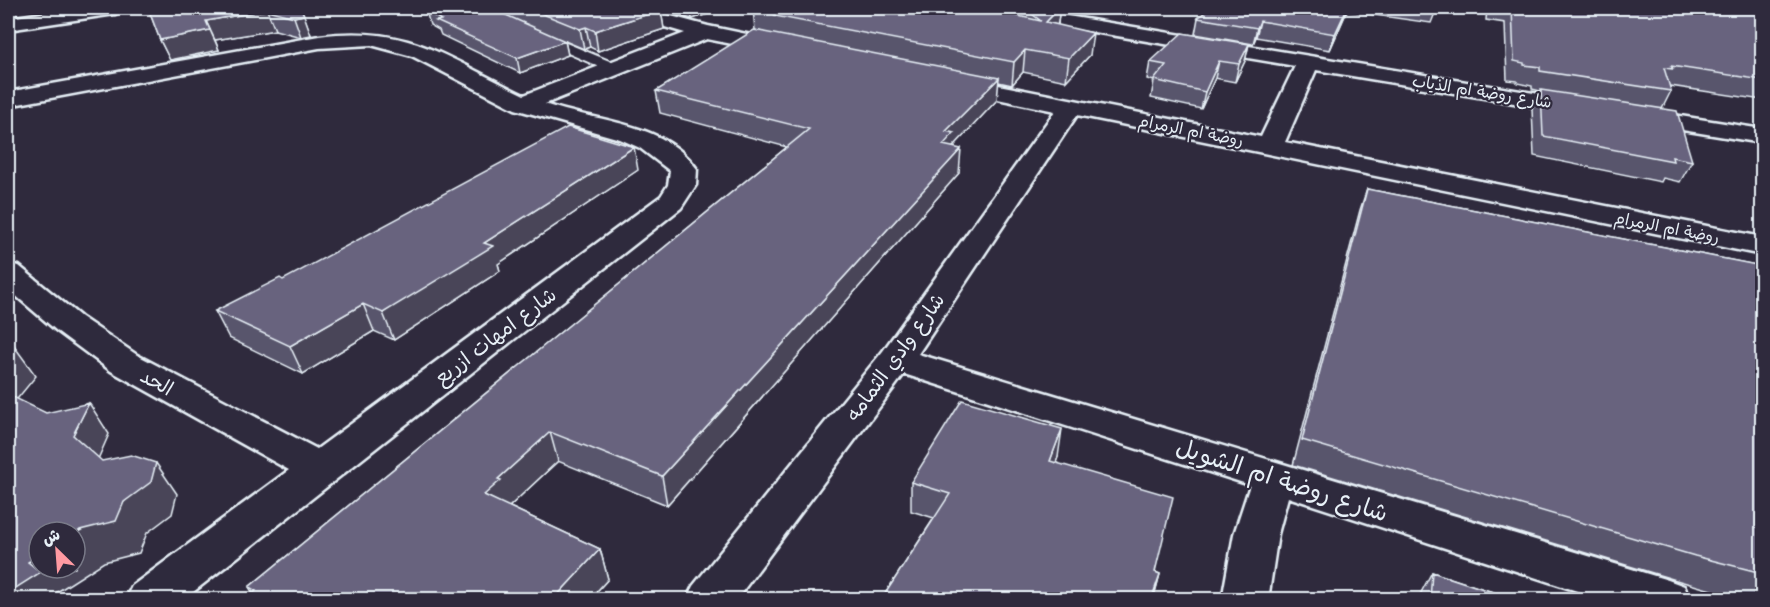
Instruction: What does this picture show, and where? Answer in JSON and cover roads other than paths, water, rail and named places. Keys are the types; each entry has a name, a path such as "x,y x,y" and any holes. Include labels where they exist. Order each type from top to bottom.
{"street":[{"path":"8,24 115,8"},
{"path":"621,8 705,32 808,53"},
{"name":"شارع روضة ام الذياب","path":"986,8 1308,63 1762,136"},
{"path":"523,104 705,32"},
{"name":"شارع امهات ازريع","path":"8,99 319,42 369,38 402,44 523,104 649,141 671,154 684,169 682,185 671,202 148,600"},
{"path":"1270,146 1308,63"},
{"name":"روضة ام الرمرام","path":"934,79 1762,246"},
{"name":"شارع وادي الثمامه","path":"709,600 896,359 1071,106"},
{"name":"الحد","path":"8,275 69,324 124,363 320,469"},
{"name":"شارع روضة ام الشويل","path":"896,359 1668,600"},
{"path":"1245,600 1256,534 1273,477"}],"lane":[{"path":"531,32 614,68"}]}
